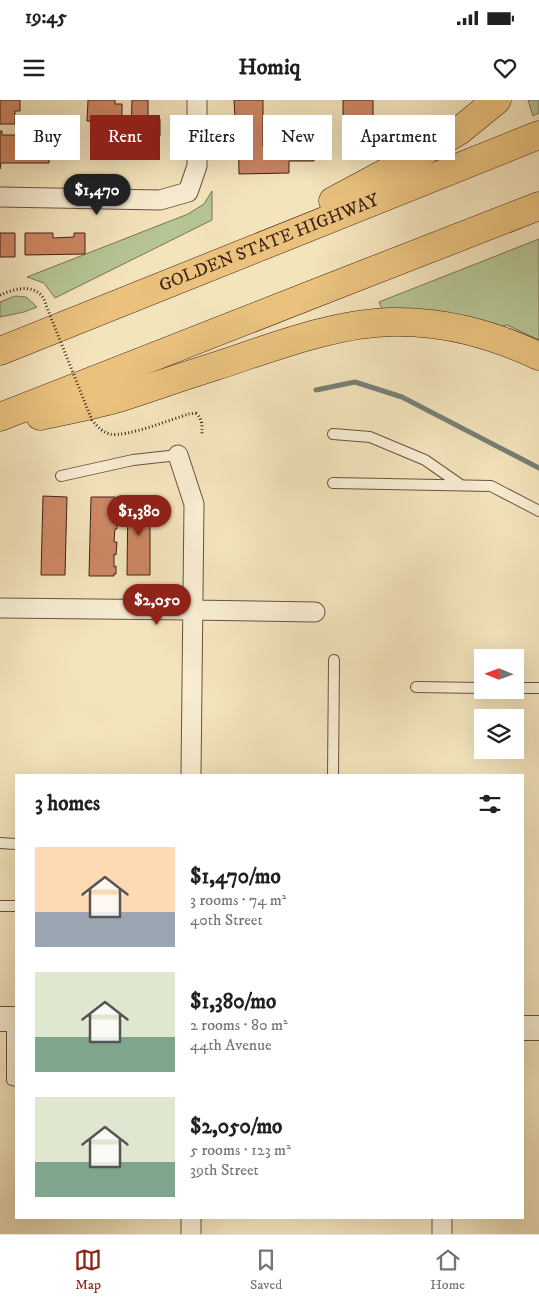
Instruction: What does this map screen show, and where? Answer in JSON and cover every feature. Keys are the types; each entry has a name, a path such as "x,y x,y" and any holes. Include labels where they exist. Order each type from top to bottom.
{"highway":[{"path":"210,266 410,160 460,131 497,100"},
{"name":"GOLDEN STATE HIGHWAY","path":"0,351 539,135"},
{"path":"0,417 539,206"},
{"path":"0,426 120,398 294,340 366,324 392,322 448,326 497,338 539,356"}],"street":[{"path":"0,197 160,200 188,192 197,166 197,100"},
{"path":"178,454 194,504 191,774"},
{"path":"0,608 315,612"},
{"path":"524,1028 539,1028"},
{"path":"190,1234 191,1219"},
{"path":"442,1219 442,1234"}],"lane":[{"path":"333,434 370,437 425,460 461,485"},
{"path":"61,476 133,460 178,454"},
{"path":"333,483 491,486 539,510"},
{"path":"333,774 334,660"},
{"path":"416,687 474,688"},
{"path":"524,688 539,688"},
{"path":"0,843 15,844"},
{"path":"0,906 15,906"},
{"path":"10,1019 12,1080 15,1080"}],"path":[{"path":"0,294 27,288 41,294 92,420 101,430 111,435 128,434 196,413 203,423 202,435"}],"green space":[{"path":"528,100 539,100 539,113 533,116"},
{"path":"212,191 212,220 55,298 44,283 27,277 188,214 204,204"},
{"path":"539,239 539,340 507,325 496,328 384,314 379,302"},
{"path":"15,296 26,297 37,307 0,317 0,302"}],"building":[{"path":"0,100 20,100 20,111 15,111 15,124 0,124"},
{"path":"88,100 115,100 115,104 122,104 122,115 90,115 90,121 87,121"},
{"path":"132,100 148,100 148,115 132,115"},
{"path":"234,100 263,100 263,160 314,161 289,161 289,173 239,174 239,160 253,160 253,115 235,115"},
{"path":"343,100 373,100 373,115 343,115"},
{"path":"0,131 2,131 2,135 15,135 15,160 49,160 49,163 1,163 0,169"},
{"path":"0,233 15,233 15,257 0,257"},
{"path":"25,233 53,233 53,238 74,237 74,233 85,233 85,254 25,255"},
{"path":"43,496 67,497 65,575 41,575"},
{"path":"91,497 115,497 117,499 114,517 117,518 117,529 115,529 114,542 117,542 116,555 114,554 116,574 114,576 89,576"},
{"path":"128,498 150,498 150,575 127,575"}],"waterway":[{"path":"316,390 355,382 402,397 539,468"}]}
